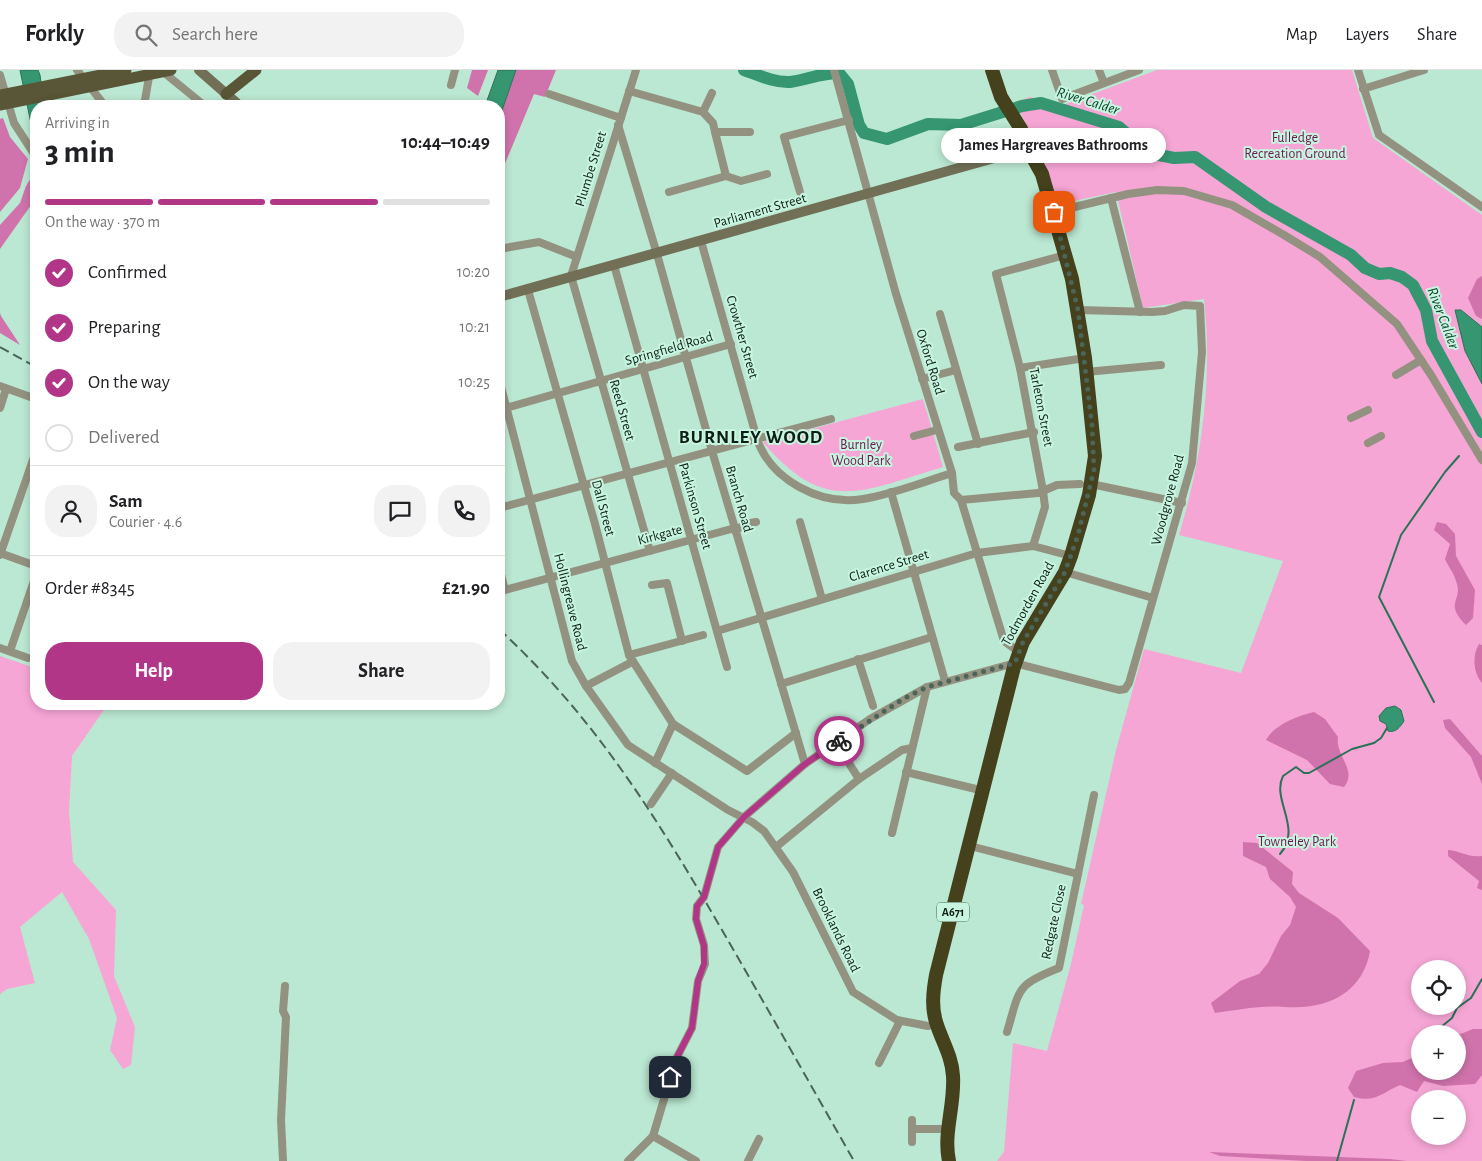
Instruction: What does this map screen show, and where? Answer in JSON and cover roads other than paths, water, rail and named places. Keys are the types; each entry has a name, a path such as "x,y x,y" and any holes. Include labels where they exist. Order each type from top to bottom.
{"highway":[{"name":"Todmorden Road","path":"949,1161 948,1129 953,1075 950,1058 937,1024 932,996 1017,658 1065,572 1071,556 1095,450 1078,310 1054,212 1042,174 1027,147 1021,129 1004,100 992,70"}],"main road":[{"path":"0,96 126,70"},
{"path":"0,105 171,70"},
{"path":"226,94 256,70"}],"street":[{"path":"77,70 100,100"},
{"path":"145,100 150,70"},
{"path":"161,70 198,100"},
{"path":"199,70 233,100"},
{"path":"451,84 455,70"},
{"name":"Plumbe Street","path":"571,276 636,70"},
{"name":"Oxford Road","path":"834,70 922,378 952,474 954,493 961,500 1004,641 1017,658"},
{"path":"1052,70 1062,99 1139,70"},
{"path":"1099,70 1104,83"},
{"path":"1358,70 1379,135 1482,207"},
{"path":"1363,88 1424,70"},
{"path":"0,75 14,123 30,148"},
{"path":"629,91 703,112 713,124 726,176"},
{"path":"703,112 712,93"},
{"path":"549,94 620,121"},
{"path":"800,192 784,137 849,120"},
{"name":"Branch Road","path":"620,121 712,451 805,764"},
{"path":"715,132 750,132"},
{"name":"Parliament Street","path":"505,296 870,194 1027,147"},
{"path":"669,192 726,176 741,181 766,174"},
{"path":"1054,212 1128,194 1166,190 1207,196 1232,205 1320,257 1397,324 1482,460"},
{"path":"1078,310 1140,312 1111,198"},
{"name":"Crowther Street","path":"701,241 757,439 761,450 778,473 806,490 837,499 861,499 952,474"},
{"path":"505,248 539,242 577,257"},
{"name":"Tarleton Street","path":"1033,546 1044,507 1043,491 1034,432 996,274 1065,255"},
{"name":"Parkinson Street","path":"614,265 727,667"},
{"name":"Reed Street","path":"571,276 650,551"},
{"name":"Dall Street","path":"528,290 584,485 630,659 673,724"},
{"name":"Woodgrove Road","path":"1017,658 1119,690 1125,689 1129,684 1192,463 1197,427 1202,352 1200,306 1184,305 1165,311 1140,312"},
{"path":"940,314 978,444"},
{"name":"Springfield Road","path":"505,408 731,344"},
{"path":"1020,368 1085,358"},
{"path":"1396,375 1421,360"},
{"path":"1086,372 1161,365"},
{"path":"922,378 956,370"},
{"path":"0,408 3,388 30,397"},
{"path":"1351,418 1368,410"},
{"name":"Hollingreave Road","path":"505,419 530,499 572,661 586,686 628,745 728,810 744,817"},
{"path":"505,506 831,419"},
{"path":"914,436 938,430"},
{"path":"958,447 1034,432"},
{"path":"1368,443 1381,436"},
{"path":"30,468 0,554 30,564"},
{"path":"961,500 1043,491 1057,485 1086,484 1182,503"},
{"path":"891,492 945,681"},
{"name":"Kirkgate","path":"505,590 756,522"},
{"path":"800,522 822,599"},
{"name":"Clarence Street","path":"717,631 977,553 1033,546 1071,556"},
{"path":"1065,572 1153,598"},
{"path":"652,585 667,583 682,641"},
{"path":"10,651 30,593"},
{"path":"586,686 630,659 682,641 703,636"},
{"path":"781,684 932,637"},
{"path":"0,648 28,658"},
{"path":"628,1161 653,1136 676,1059 692,1028 698,981 704,964 704,946 696,919 697,906 704,897 718,847 744,817 805,764 903,699 927,687 1017,658"},
{"path":"858,660 873,706"},
{"path":"892,833 927,687"},
{"path":"655,763 673,724 747,771 796,733"},
{"path":"836,743 859,779"},
{"path":"776,848 859,779 902,750 912,748"},
{"path":"906,772 984,791"},
{"path":"651,804 672,773"},
{"name":"Redgate Close","path":"1007,1032 1020,991 1031,979 1059,968 1094,795"},
{"name":"Brooklands Road","path":"744,817 764,830 806,896 853,992 900,1021 928,1026"},
{"path":"970,846 1078,874"},
{"path":"283,1161 281,1120 286,1018 283,1011 284,986"},
{"path":"879,1063 900,1021"},
{"path":"912,1120 912,1142"},
{"path":"912,1129 948,1129"},
{"path":"653,1136 696,1161"},
{"path":"748,1161 759,1139"}],"waterway":[{"name":"River Calder","path":"744,70 784,82 839,73 848,84 859,125 864,133 887,139 928,124 961,125 1022,106 1041,103 1119,127 1149,153 1174,158 1195,157 1266,207 1351,255 1365,268 1379,274 1390,273 1402,277 1413,285 1426,310 1432,341 1482,432"},
{"path":"1434,702 1379,597 1401,535 1445,472 1459,456"},
{"path":"1280,854 1286,844 1288,834 1288,824 1280,785 1283,776 1296,767 1304,773 1309,773 1352,749 1374,743 1381,738 1387,728"},
{"path":"1443,1025 1452,1018 1457,1008 1471,998 1482,979"},
{"path":"1337,1161 1354,1100"}],"railway":[{"path":"0,347 30,364"},
{"path":"505,635 558,689 632,784 698,889 854,1161"}],"place":[{"name":"James Hargreaves Bathrooms","path":"1054,212"}],"district":[{"name":"BURNLEY WOOD","path":"751,437"}],"park label":[{"name":"Fulledge Recreation Ground","path":"1295,146"},
{"name":"Burnley Wood Park","path":"861,454"},
{"name":"Towneley Park","path":"1297,842"}]}
